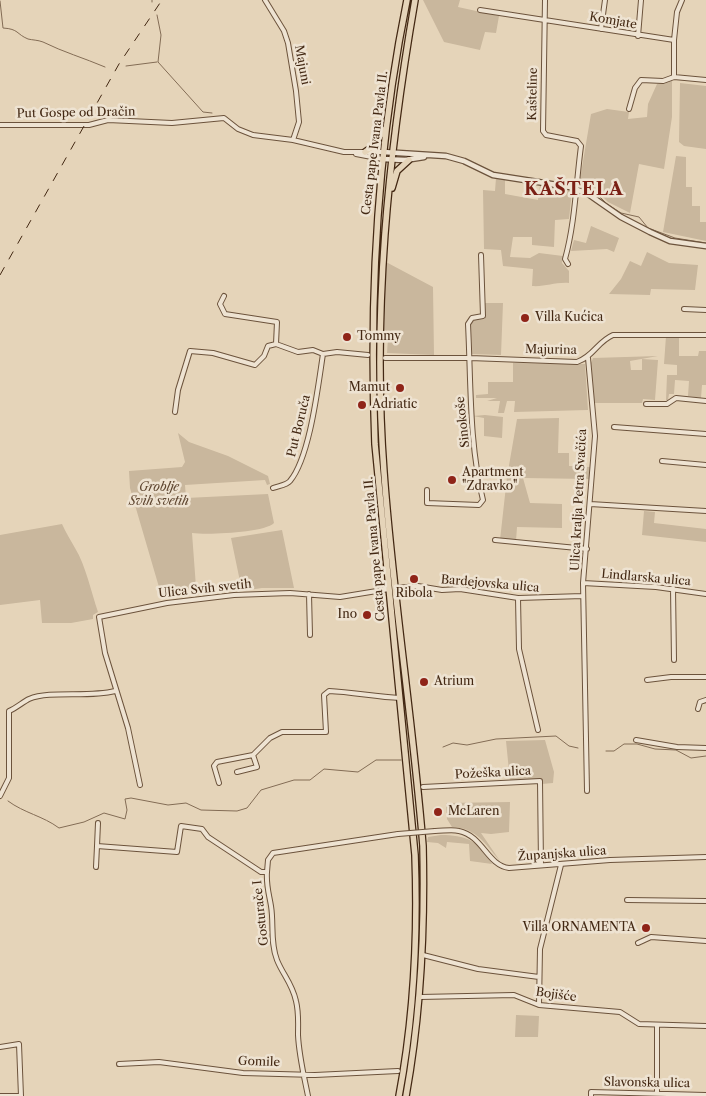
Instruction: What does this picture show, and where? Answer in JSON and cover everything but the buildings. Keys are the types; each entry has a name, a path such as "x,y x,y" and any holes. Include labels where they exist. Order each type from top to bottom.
{"main road":[{"name":"Cesta pape Ivana Pavla II.","path":"399,1096 412,1008 417,910 413,829 375,444 373,381 375,248 382,156 407,0"},
{"name":"Cesta pape Ivana Pavla II.","path":"406,1096 420,997 423,955 422,831 384,471 380,344 387,199 415,0"},
{"path":"365,152 378,141 386,124"},
{"path":"387,199 394,175 409,160"}],"street":[{"name":"Majuni","path":"265,0 284,31 288,43 299,122 293,140"},
{"name":"Kašteline","path":"545,0 543,131 546,135 580,142 575,189"},
{"path":"601,29 606,0"},
{"path":"638,36 641,0"},
{"path":"674,77 674,40 677,12 682,0"},
{"name":"Komjate","path":"480,10 638,36 674,40"},
{"path":"629,109 635,88 641,80 663,81 674,77 706,80"},
{"name":"Put Gospe od Dračin","path":"0,125 89,125 120,120 172,123 224,118 238,129 253,135 293,140 313,146 354,153 382,156"},
{"name":"Put Gospe od Dračin","path":"354,153 365,152 382,156"},
{"path":"382,156 455,158 492,175 575,189 650,232 670,240 706,246"},
{"path":"392,156 409,160 428,156"},
{"path":"568,264 564,260 572,235 575,189"},
{"path":"470,358 468,324 472,318 484,316 481,255"},
{"path":"224,296 220,304 225,314 277,322 276,344"},
{"path":"684,309 706,310"},
{"name":"Majurina","path":"385,358 470,358 577,362 588,358 604,339 613,335 706,335"},
{"path":"175,412 178,390 190,351 213,353 255,365 264,356 268,346 276,344 298,352 313,350 323,354 337,352 368,355"},
{"name":"Put Boruča","path":"273,488 290,482 300,465 315,408 323,354"},
{"name":"Sinokoše","path":"427,490 427,503 480,505 484,500 478,475 472,414 470,358"},
{"name":"Ulica kralja Petra Svačića","path":"583,596 595,436 588,358"},
{"path":"646,404 667,404 676,398 706,401"},
{"path":"614,427 706,434"},
{"path":"662,461 706,465"},
{"path":"590,504 706,511"},
{"path":"495,540 587,549"},
{"name":"Lindlarska ulica","path":"583,583 673,588 706,594"},
{"name":"Bardejovska ulica","path":"396,588 418,586 442,590 460,589 518,598 583,596"},
{"path":"673,588 674,660"},
{"name":"Ulica Svih svetih","path":"140,786 128,728 114,691 99,617 163,604 234,595 262,593 340,597 389,589"},
{"path":"309,594 310,635"},
{"path":"583,596 587,791"},
{"path":"518,598 519,649 538,730"},
{"path":"647,680 671,677 706,677"},
{"path":"0,796 10,778 10,712 30,699 43,696 97,696 114,691"},
{"path":"219,783 214,766 217,762 253,756 270,738 282,732 326,732 324,695 329,691 347,692 371,697 400,698"},
{"path":"698,709 700,702 706,700"},
{"path":"636,740 677,747 706,748"},
{"path":"237,772 257,767 253,756"},
{"name":"Požeška ulica","path":"423,786 540,781 541,865"},
{"path":"96,867 98,823"},
{"path":"97,846 177,852 181,826 202,829 214,841 261,872 267,872"},
{"name":"Županjska ulica","path":"267,872 268,860 273,853 398,834 459,830 469,834 502,868 610,860 706,857"},
{"path":"539,1005 540,949 561,864"},
{"name":"Gosturače I","path":"267,872 266,884 272,908 273,943 277,960 289,977 296,998 299,1014 298,1035 308,1096"},
{"path":"627,900 706,900"},
{"path":"638,943 652,938 706,941"},
{"path":"423,955 478,969 539,977"},
{"name":"Bojišće","path":"420,997 514,995 539,1005 620,1012 639,1024 706,1026"},
{"path":"657,1026 657,1093"},
{"path":"0,1047 19,1044 21,1096 0,1096"},
{"name":"Gomile","path":"119,1064 159,1062 243,1073 304,1073 315,1075 398,1071"},
{"name":"Slavonska ulica","path":"591,1096 591,1092 706,1095"}],"green space":[{"path":"423,0 460,0 458,7 499,16 496,33 485,32 480,50 444,42"},
{"path":"672,80 672,117 664,169 639,164 630,213 608,202 596,190 579,185 591,114 607,109 629,112 628,119 647,117 648,104 657,84"},
{"path":"680,83 706,86 706,149 684,146 679,142"},
{"path":"676,156 686,157 686,187 692,187 692,206 700,206 700,222 706,222 706,241 663,232"},
{"path":"496,178 505,178 505,194 538,200 540,185 572,191 569,219 555,220 554,247 532,245 532,237 513,237 510,257 530,258 539,253 563,256 562,263 569,271 569,283 532,286 533,269 503,266 501,250 484,249 483,190 495,191"},
{"path":"591,226 619,238 614,252 607,249 571,251 574,240 586,243"},
{"path":"647,252 669,263 698,265 695,290 651,289 650,295 609,294 621,279 630,261 641,266"},
{"path":"386,262 433,287 434,355 387,353 388,338 384,338"},
{"path":"485,303 503,303 501,355 472,354 471,325 473,320 485,319"},
{"path":"666,336 679,336 679,356 698,356 699,351 706,351 706,385 702,385 701,398 688,396 689,381 675,380 674,394 669,394 668,400 666,400 667,375 677,375 677,365 664,364"},
{"path":"658,356 630,361 631,370 642,370 642,359 658,360 655,400 643,399 642,403 593,403 591,363 593,358"},
{"path":"513,363 585,364 588,410 514,412 515,401 507,401 504,413 498,413 500,401 487,401 497,398 476,398 476,395 488,394 488,382 513,382"},
{"path":"473,416 503,417 502,438 484,436 484,418"},
{"path":"559,418 558,453 569,453 569,466 590,467 589,479 523,478 530,503 562,504 562,528 517,527 516,541 500,540 507,477 517,419"},
{"name":"Groblje Svih svetih","path":"178,433 189,442 228,456 268,476 270,484 267,485 265,480 185,485 186,498 268,494 274,523 248,531 210,534 192,533 196,587 161,594 130,488 129,471 182,467 185,462"},
{"path":"644,511 655,512 654,523 706,529 706,542 642,535"},
{"path":"62,524 79,555 88,579 98,612 93,615 93,619 71,623 42,623 40,600 0,605 0,535"},
{"path":"282,530 294,588 262,588 242,591 231,538"},
{"path":"545,740 554,772 553,783 542,784 540,779 510,781 506,741"},
{"path":"510,802 509,832 481,833 500,861 480,838 468,830 452,827 447,819 446,803"},
{"path":"441,835 457,836 471,841 483,850 492,864 470,861 469,844 447,842 446,848 438,843 427,842 428,837"},
{"path":"516,1015 539,1016 538,1037 515,1037"}],"waterway":[{"path":"0,1 3,28 12,29 28,39 43,42 105,67"},
{"path":"157,15 161,35 158,62 203,112 212,113"},
{"path":"126,66 157,62"},
{"path":"597,194 607,204 621,213 639,217 648,228 675,238 706,243"},
{"path":"443,747 453,743 467,745 496,739 556,736 569,746 578,748"},
{"path":"606,751 614,751 624,744 637,744 655,749 676,750 691,758 706,756"},
{"path":"8,801 59,828 84,822 104,813 125,819 127,810 125,799 131,798 168,805 186,803 201,810 237,811 247,808 261,790 294,780 310,780 324,769 358,772 376,760 401,760"}],"railway":[{"path":"0,275 119,64 162,0"}],"place":[{"name":"Villa Kućica","path":"525,318"},
{"name":"Tommy","path":"347,337"},
{"name":"Mamut","path":"400,388"},
{"name":"Adriatic","path":"362,405"},
{"name":"Apartment \"Zdravko\"","path":"452,480"},
{"name":"Ribola","path":"414,579"},
{"name":"Ino","path":"367,615"},
{"name":"Atrium","path":"424,682"},
{"name":"McLaren","path":"438,812"},
{"name":"Villa ORNAMENTA","path":"646,928"}],"district":[{"name":"KAŠTELA","path":"574,190"}]}
